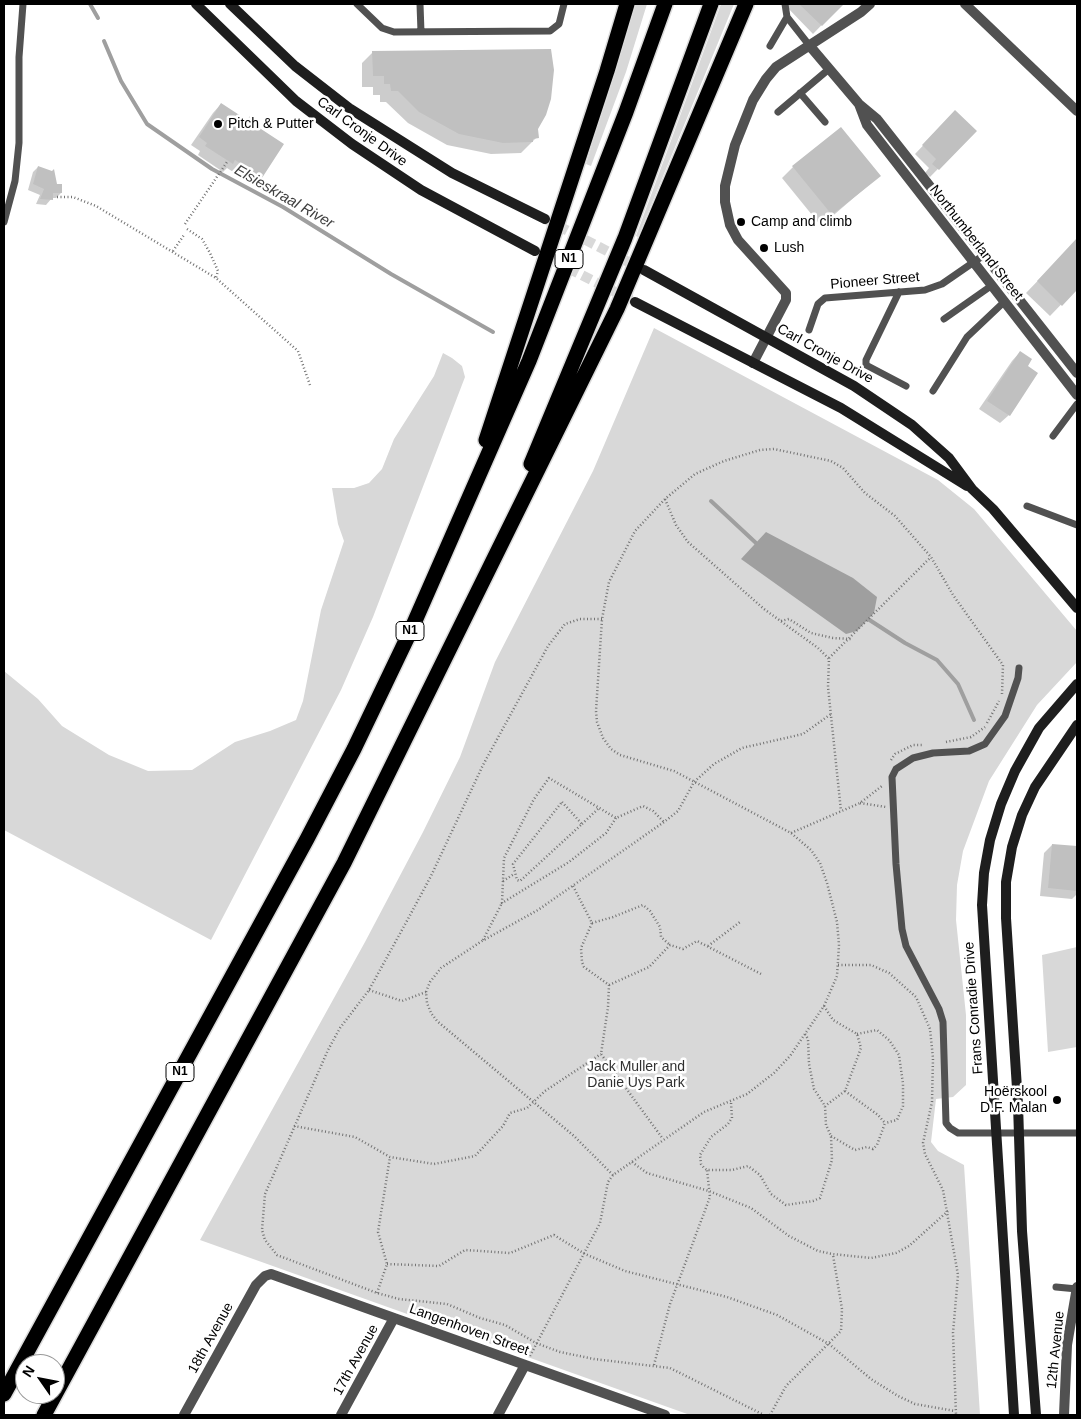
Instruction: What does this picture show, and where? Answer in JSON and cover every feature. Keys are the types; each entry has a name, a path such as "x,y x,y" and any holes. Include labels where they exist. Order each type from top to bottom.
{"highway":[{"path":"464,511 505,376 607,71 626,4"},
{"name":"N1","path":"4,1394 345,765 410,630 464,511 561,281 665,4"},
{"path":"474,597 625,238 711,4"},
{"path":"44,1415 344,863 617,308 746,4"}],"main road":[{"name":"Carl Cronje Drive","path":"196,4 290,95 352,144 421,190 535,251"},
{"name":"Carl Cronje Drive","path":"230,4 295,66 356,113 452,173 545,220"},
{"name":"Carl Cronje Drive","path":"644,270 872,396 912,425 949,458 972,489 998,515 1077,608"},
{"name":"Carl Cronje Drive","path":"635,302 841,408 972,489"},
{"name":"Frans Conradie Drive","path":"1014,1415 982,905 984,873 995,822 1015,771 1039,728 1077,684"},
{"path":"1036,1415 1022,1231 1019,1132 1006,918 1006,882 1012,847 1025,808 1035,787 1077,725"}],"street":[{"path":"753,363 786,300 786,293 738,240 730,225 725,202 728,165 743,122 766,79 785,60 870,4"},
{"path":"965,4 1077,112"},
{"name":"Northumberland Street","path":"809,45 859,104 877,120 1077,373"},
{"name":"Northumberland Street","path":"859,104 867,125 973,264 1077,395"},
{"name":"Langenhoven Street","path":"265,1276 277,1274 394,1318 527,1361 661,1415"},
{"name":"18th Avenue","path":"184,1415 256,1285 265,1276"},
{"name":"12th Avenue","path":"1064,1415 1067,1345 1077,1288"},
{"name":"17th Avenue","path":"341,1415 394,1318"},
{"path":"498,1415 527,1361"}],"lane":[{"path":"4,222 14,187 19,143 19,58 23,4"},
{"path":"357,4 388,30 421,32 550,31 559,24 564,4"},
{"path":"420,4 421,32"},
{"path":"785,4 787,17 809,45"},
{"path":"770,46 787,17"},
{"path":"778,112 829,68"},
{"path":"800,93 825,122"},
{"name":"Pioneer Street","path":"809,330 818,304 823,299 925,290 942,284 984,255"},
{"path":"944,318 991,286"},
{"path":"899,292 866,360 866,366 906,386"},
{"path":"932,391 967,337 1004,302"},
{"path":"1053,436 1077,404"},
{"path":"1027,506 1077,525"},
{"path":"1019,668 1018,678 1005,716 985,744 969,751 933,753 913,758 902,764 892,777 902,929 906,946 939,1009 943,1022 946,1123 958,1134 1077,1133"},
{"path":"1056,1287 1077,1288"}],"path":[{"path":"185,224 227,162"},
{"path":"57,197 73,197 96,206 216,278 298,351 310,385"},
{"path":"187,229 202,239 218,271 216,278"},
{"path":"173,251 184,235"},
{"path":"527,1361 600,1223 608,1182 613,1175 704,1112 731,1103 747,1094 774,1073 805,1034 824,1006 834,986 838,965 837,922 820,863 811,850 791,832 674,771 620,755 611,749 603,738 597,722 596,711 602,619 609,582 620,556 635,531 665,499 695,474 739,456 774,450 831,461 844,468 866,494 895,516 931,557 953,595 1003,664 1002,696 985,727 971,737 937,743"},
{"path":"665,499 676,525 688,542 781,621 829,658"},
{"path":"842,811 828,687 829,658 852,639 931,557"},
{"path":"602,619 580,619 565,624 548,646 484,765 431,876 369,990 340,1028 328,1050 265,1194 262,1211 262,1230 265,1240 277,1255 377,1293 399,1300 448,1304 480,1318 505,1325 536,1343 560,1352 594,1359 670,1368 764,1415"},
{"path":"781,621 789,619 811,633 833,638 852,639"},
{"path":"369,990 402,1001 426,992 441,968 538,910 664,822 678,811 694,782 728,755 763,742 803,734 831,714"},
{"path":"886,766 895,754 913,745 929,744"},
{"path":"482,942 502,903 504,858 534,799 549,778 616,818"},
{"path":"791,832 860,803 882,787 883,780"},
{"path":"582,824 562,802 513,864 517,880 520,881 582,824 599,808"},
{"path":"860,803 894,809"},
{"path":"502,903 569,862 606,832 616,818 643,806 653,810 664,822"},
{"path":"503,881 515,874"},
{"path":"573,885 592,923"},
{"path":"592,923 643,905 650,911 660,927 661,937 670,945 683,950 697,941 763,974"},
{"path":"708,946 740,922"},
{"path":"592,923 581,948 582,962 584,967 609,985"},
{"path":"609,985 649,968 670,945"},
{"path":"838,965 860,964 889,973 916,997 930,1029 933,1058 932,1102 923,1143 925,1154 943,1190 958,1275 953,1333 956,1415"},
{"path":"609,985 608,1007 601,1054 663,1139"},
{"path":"426,992 431,1013 437,1021 574,1136 613,1175"},
{"path":"824,1006 833,1020 857,1034 877,1030 889,1040 898,1055 903,1084 903,1106 897,1120 885,1123"},
{"path":"707,1170 732,1170 748,1166 760,1175 771,1194 786,1205 813,1201 822,1194 832,1160 831,1136 826,1125 825,1106 814,1090 809,1064 808,1039 805,1034"},
{"path":"825,1106 845,1091 861,1048 857,1034"},
{"path":"294,1126 355,1137 390,1157 434,1164 475,1156 503,1126 510,1113 527,1108 545,1091 601,1054"},
{"path":"845,1091 874,1111 885,1123"},
{"path":"654,1365 676,1284 710,1197 707,1170 701,1164 700,1155 711,1137 728,1124 732,1118 731,1103"},
{"path":"831,1136 855,1150 867,1147 873,1149 877,1145 885,1123"},
{"path":"377,1293 387,1264 378,1232 390,1157"},
{"path":"632,1162 647,1173 709,1191 751,1208 789,1236 818,1251 832,1254 865,1258 896,1252 909,1246 948,1211"},
{"path":"387,1264 439,1266 465,1250 510,1254 554,1235 585,1254 625,1271 762,1309 799,1326 829,1344 871,1379 898,1396 915,1404 955,1411"},
{"path":"770,1415 786,1386 841,1331 843,1323 832,1254"}],"green space":[{"path":"634,4 647,4 626,72 591,166 586,164"},
{"path":"721,4 734,4 638,237 636,236"},
{"name":"Jack Muller and Danie Uys Park","path":"654,328 938,480 974,509 1077,631 1077,662 1037,705 989,781 963,851 957,885 956,920 966,1015 966,1085 953,1097 936,1099 931,1142 938,1151 964,1165 980,1415 690,1415 200,1240 365,942 423,832 460,757 495,662 593,471"},
{"path":"443,353 462,366 465,377 373,617 341,690 211,940 4,830 4,671 38,699 62,726 109,755 148,771 192,770 235,742 270,731 296,720 303,701 321,610 344,541 338,524 332,488 354,488 369,483 382,469 394,439 434,376"},
{"path":"1077,947 1077,1047 1048,1052 1042,955"}],"shaded area":[{"path":"766,532 853,578 877,597 874,613 857,631 846,634 741,559"}],"building":[{"path":"799,4 844,4 822,26"},
{"path":"551,49 554,70 551,99 546,115 538,129 539,138 533,139 533,142 503,143 459,134 419,112 398,91 391,91 390,84 384,84 384,76 373,76 372,51"},
{"path":"221,103 247,120 250,116 260,123 258,127 284,144 262,178 235,160 233,164 205,146 207,143 199,137"},
{"path":"955,110 977,131 939,170 932,164 936,159 922,145"},
{"path":"841,127 881,176 832,215 792,166"},
{"path":"38,166 52,171 54,169 57,184 62,184 62,193 53,193 53,200 40,199 44,189 33,184"},
{"path":"1077,238 1077,290 1062,306 1037,281"},
{"path":"1020,351 1032,359 1028,366 1038,373 1010,416 987,401"},
{"path":"1052,844 1077,846 1077,891 1048,888"}],"waterway":[{"name":"Elsieskraal River","path":"90,4 98,18"},
{"name":"Elsieskraal River","path":"104,41 121,81 147,124 212,169 283,207 391,274 493,332"},
{"name":"Elsieskraal River","path":"711,501 756,543"},
{"name":"Elsieskraal River","path":"868,619 905,643 937,660 958,684 974,720"}],"tunnel":[{"path":"545,219 640,268"},
{"path":"542,255 635,302"}],"place":[{"name":"Pitch & Putter","path":"218,124"},
{"name":"Camp and climb","path":"741,222"},
{"name":"Lush","path":"764,248"},
{"name":"Hoërskool D.F. Malan","path":"1057,1100"}]}
